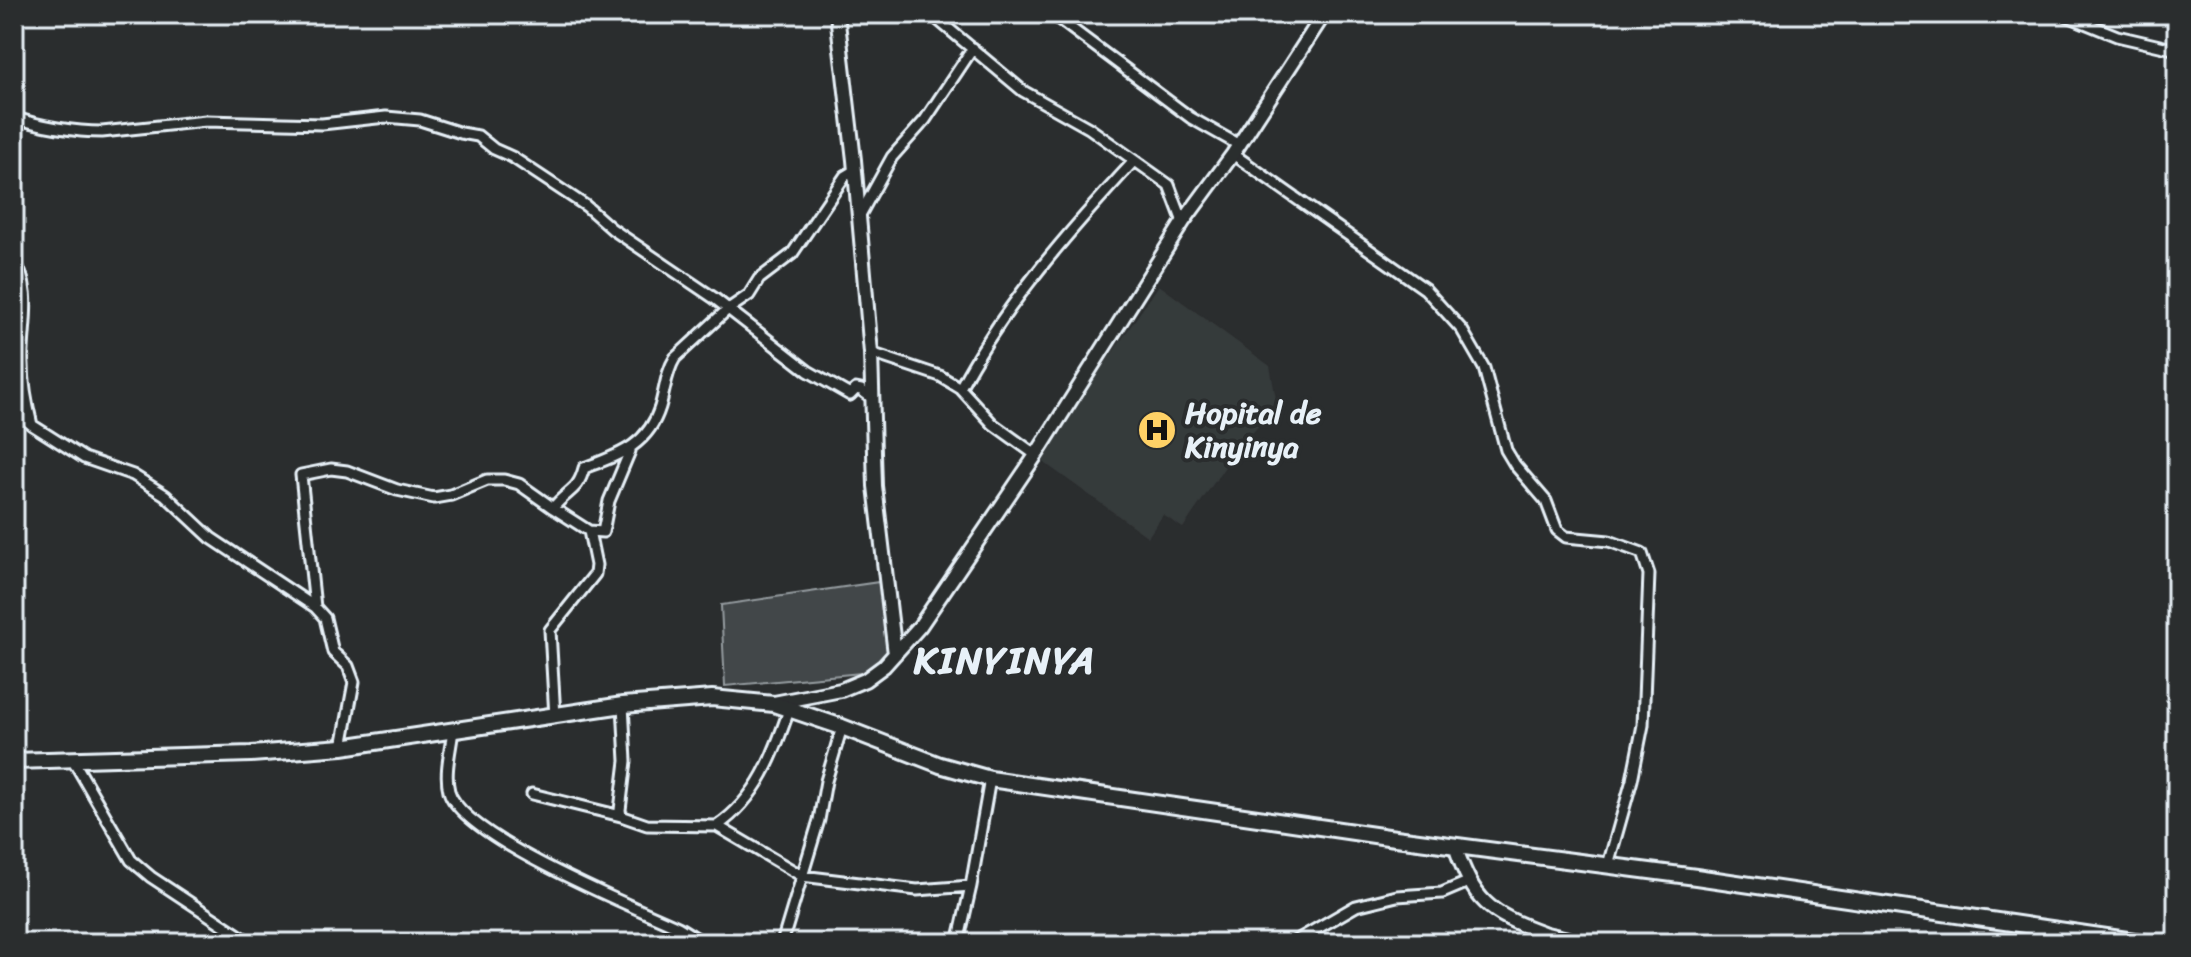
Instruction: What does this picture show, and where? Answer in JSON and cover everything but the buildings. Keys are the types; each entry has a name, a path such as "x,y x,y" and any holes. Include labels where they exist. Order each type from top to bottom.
{"main road":[{"path":"837,14 860,215 871,353 875,486 895,654"},
{"path":"774,704 841,690 875,674 920,626 1036,455 1183,222 1236,150 1321,15"},
{"path":"14,761 251,754 342,747 623,705 712,698 774,704 940,765 990,779 2148,943"},
{"path":"1455,846 1468,882 1485,904 1541,932 1579,943"}],"street":[{"path":"931,14 1023,91 1089,128 1169,185 1183,222"},
{"path":"1052,14 1425,289 1462,330 1484,368 1500,433 1510,457 1546,501 1557,530 1566,537 1609,541 1642,553 1649,574 1643,725 1632,780 1608,865"},
{"path":"2063,14 2117,36 2177,50"},
{"path":"860,215 892,157 925,120 973,48"},
{"path":"14,117 29,124 47,124 86,132 206,121 322,124 386,117 420,120 478,136 586,206 612,229 665,263 826,382 850,395 856,389 872,398"},
{"path":"960,388 980,350 1015,303 1134,161"},
{"path":"315,607 301,475 331,469 347,471 397,490 434,498 451,495 487,480 504,480 519,484 589,531 603,532 609,501 630,451 656,419 675,358 727,310 749,295 759,279 792,254 845,176 855,170"},
{"path":"14,261 22,272 27,291 22,363 32,425"},
{"path":"871,353 940,376 960,388 993,424 1036,455"},
{"path":"14,410 84,458 133,475 165,495 211,538 315,607 325,618 333,652 348,666 354,682 342,747"},
{"path":"553,508 579,485 584,468 630,451"},
{"path":"555,717 550,630 595,574 589,531"},
{"path":"621,816 626,761 623,705"},
{"path":"717,826 735,814 759,781 773,757 789,710"},
{"path":"782,943 819,820 826,781 842,727"},
{"path":"453,730 449,793 457,806 488,834 678,927 704,943"},
{"path":"73,760 131,860 151,877 251,943"},
{"path":"958,943 990,779"},
{"path":"532,794 647,825 717,826 802,876 917,890 971,886"},
{"path":"1292,943 1356,906 1397,896 1442,893 1468,882"}],"shaded area":[{"name":"Hopital de Kinyinya","path":"1159,285 1270,366 1277,405 1233,455 1183,528 1163,515 1148,537 1039,459"},
{"path":"879,582 888,653 872,672 725,686 721,605"}],"place":[{"name":"Hopital de Kinyinya","path":"1157,430"}],"district":[{"name":"KINYINYA","path":"1005,660"}]}
